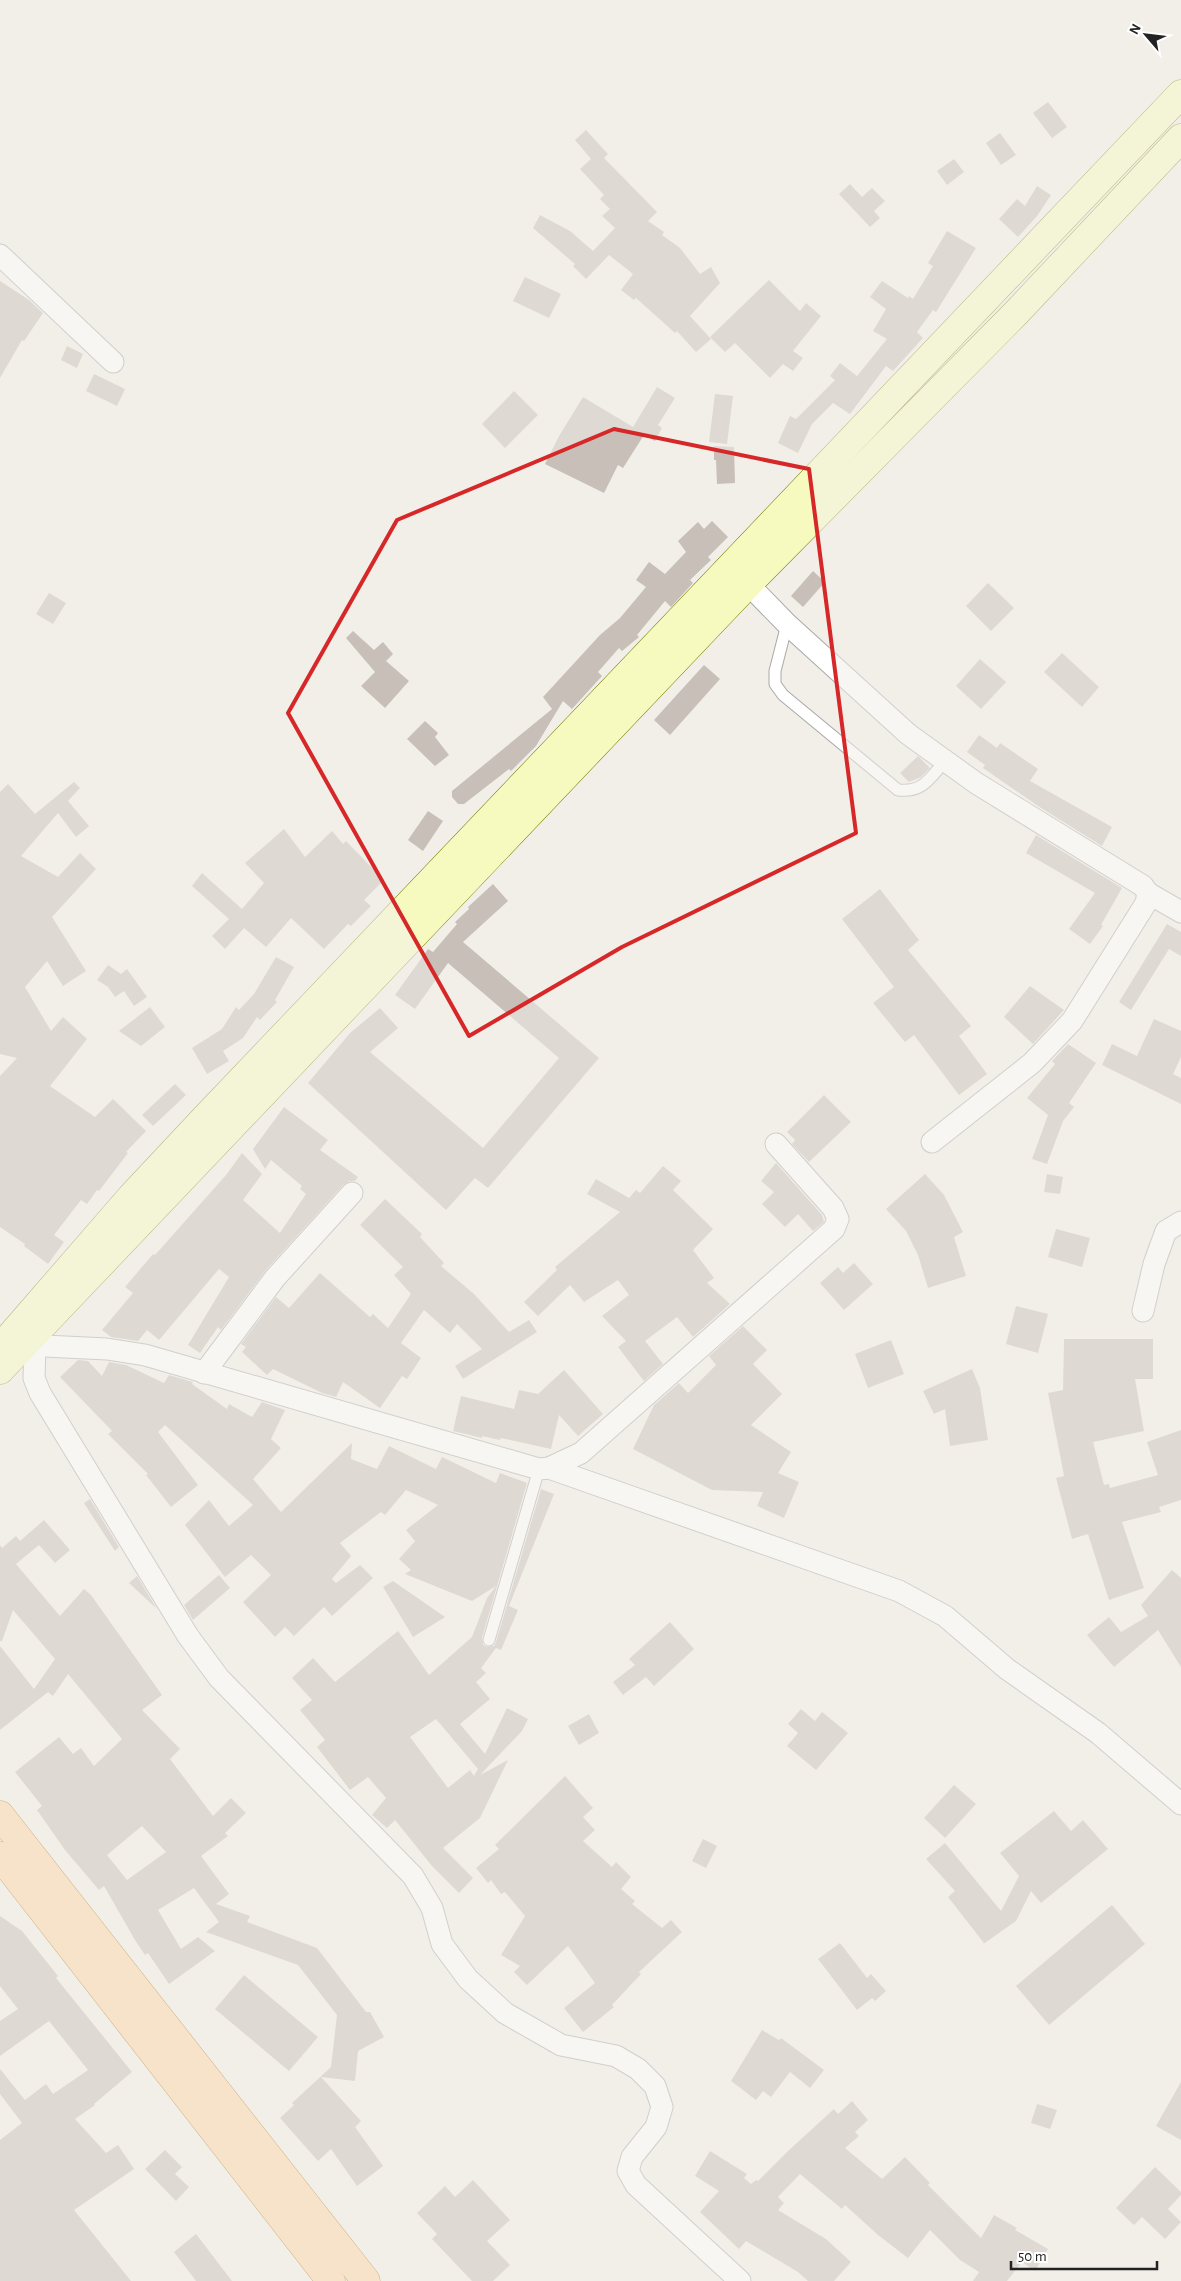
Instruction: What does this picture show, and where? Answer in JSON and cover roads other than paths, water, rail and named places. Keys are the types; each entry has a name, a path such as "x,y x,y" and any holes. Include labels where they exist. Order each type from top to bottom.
{"main road":[{"path":"0,1370 19,1346 290,1063 486,843 1181,95"},
{"path":"486,843 748,584 1016,313 1181,138"},
{"path":"0,1815 366,2281"},
{"path":"0,1856 331,2281"}],"street":[{"path":"0,255 113,362"},
{"path":"748,584 787,624 908,734 976,783 1143,886 1148,893 1181,912"},
{"path":"932,1142 1032,1063 1072,1021 1146,904 1148,893"},
{"path":"544,1468 581,1454 834,1229 838,1219 832,1208 776,1144"},
{"path":"204,1373 275,1278 352,1193"},
{"path":"1143,1312 1154,1264 1166,1231 1181,1222"},
{"path":"740,2281 636,2185 628,2171 632,2158 656,2127 662,2108 655,2086 638,2069 616,2056 561,2045 504,2013 468,1979 442,1944 432,1908 413,1876 219,1678 188,1636 40,1393 19,1346 107,1348 145,1356 544,1468 899,1591 945,1616 1007,1669 1098,1733 1181,1804"}],"lane":[{"path":"787,624 775,671 775,684 783,695 898,790 911,792 923,786 946,761"},
{"path":"489,1640 544,1468"}]}
